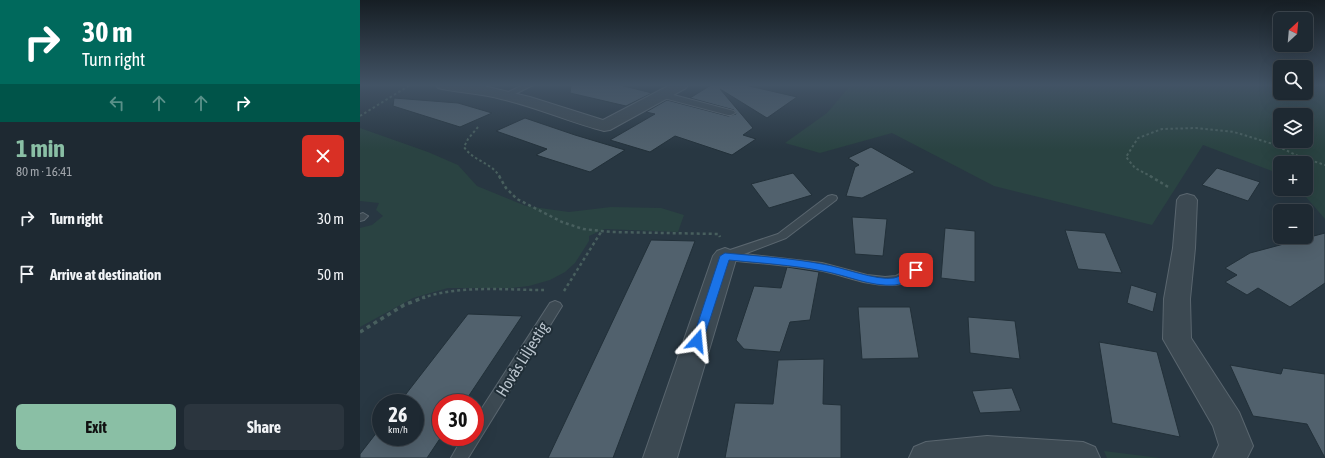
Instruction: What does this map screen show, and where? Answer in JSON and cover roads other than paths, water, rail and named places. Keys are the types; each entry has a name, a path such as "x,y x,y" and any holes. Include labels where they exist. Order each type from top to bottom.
{"street":[{"path":"542,106 604,126 641,106"},
{"path":"1187,200 1184,248 1177,299 1177,339 1228,422 1236,446 1230,458"},
{"path":"660,458 725,256"},
{"path":"926,458 987,452 1083,458"}],"lane":[{"path":"706,106 731,113"},
{"path":"725,256 782,236 832,198"},
{"path":"725,256 786,262 887,281 896,281 907,277 916,270"},
{"name":"Hovås Liljestig","path":"484,419 555,306"},
{"path":"459,458 466,446"}]}
